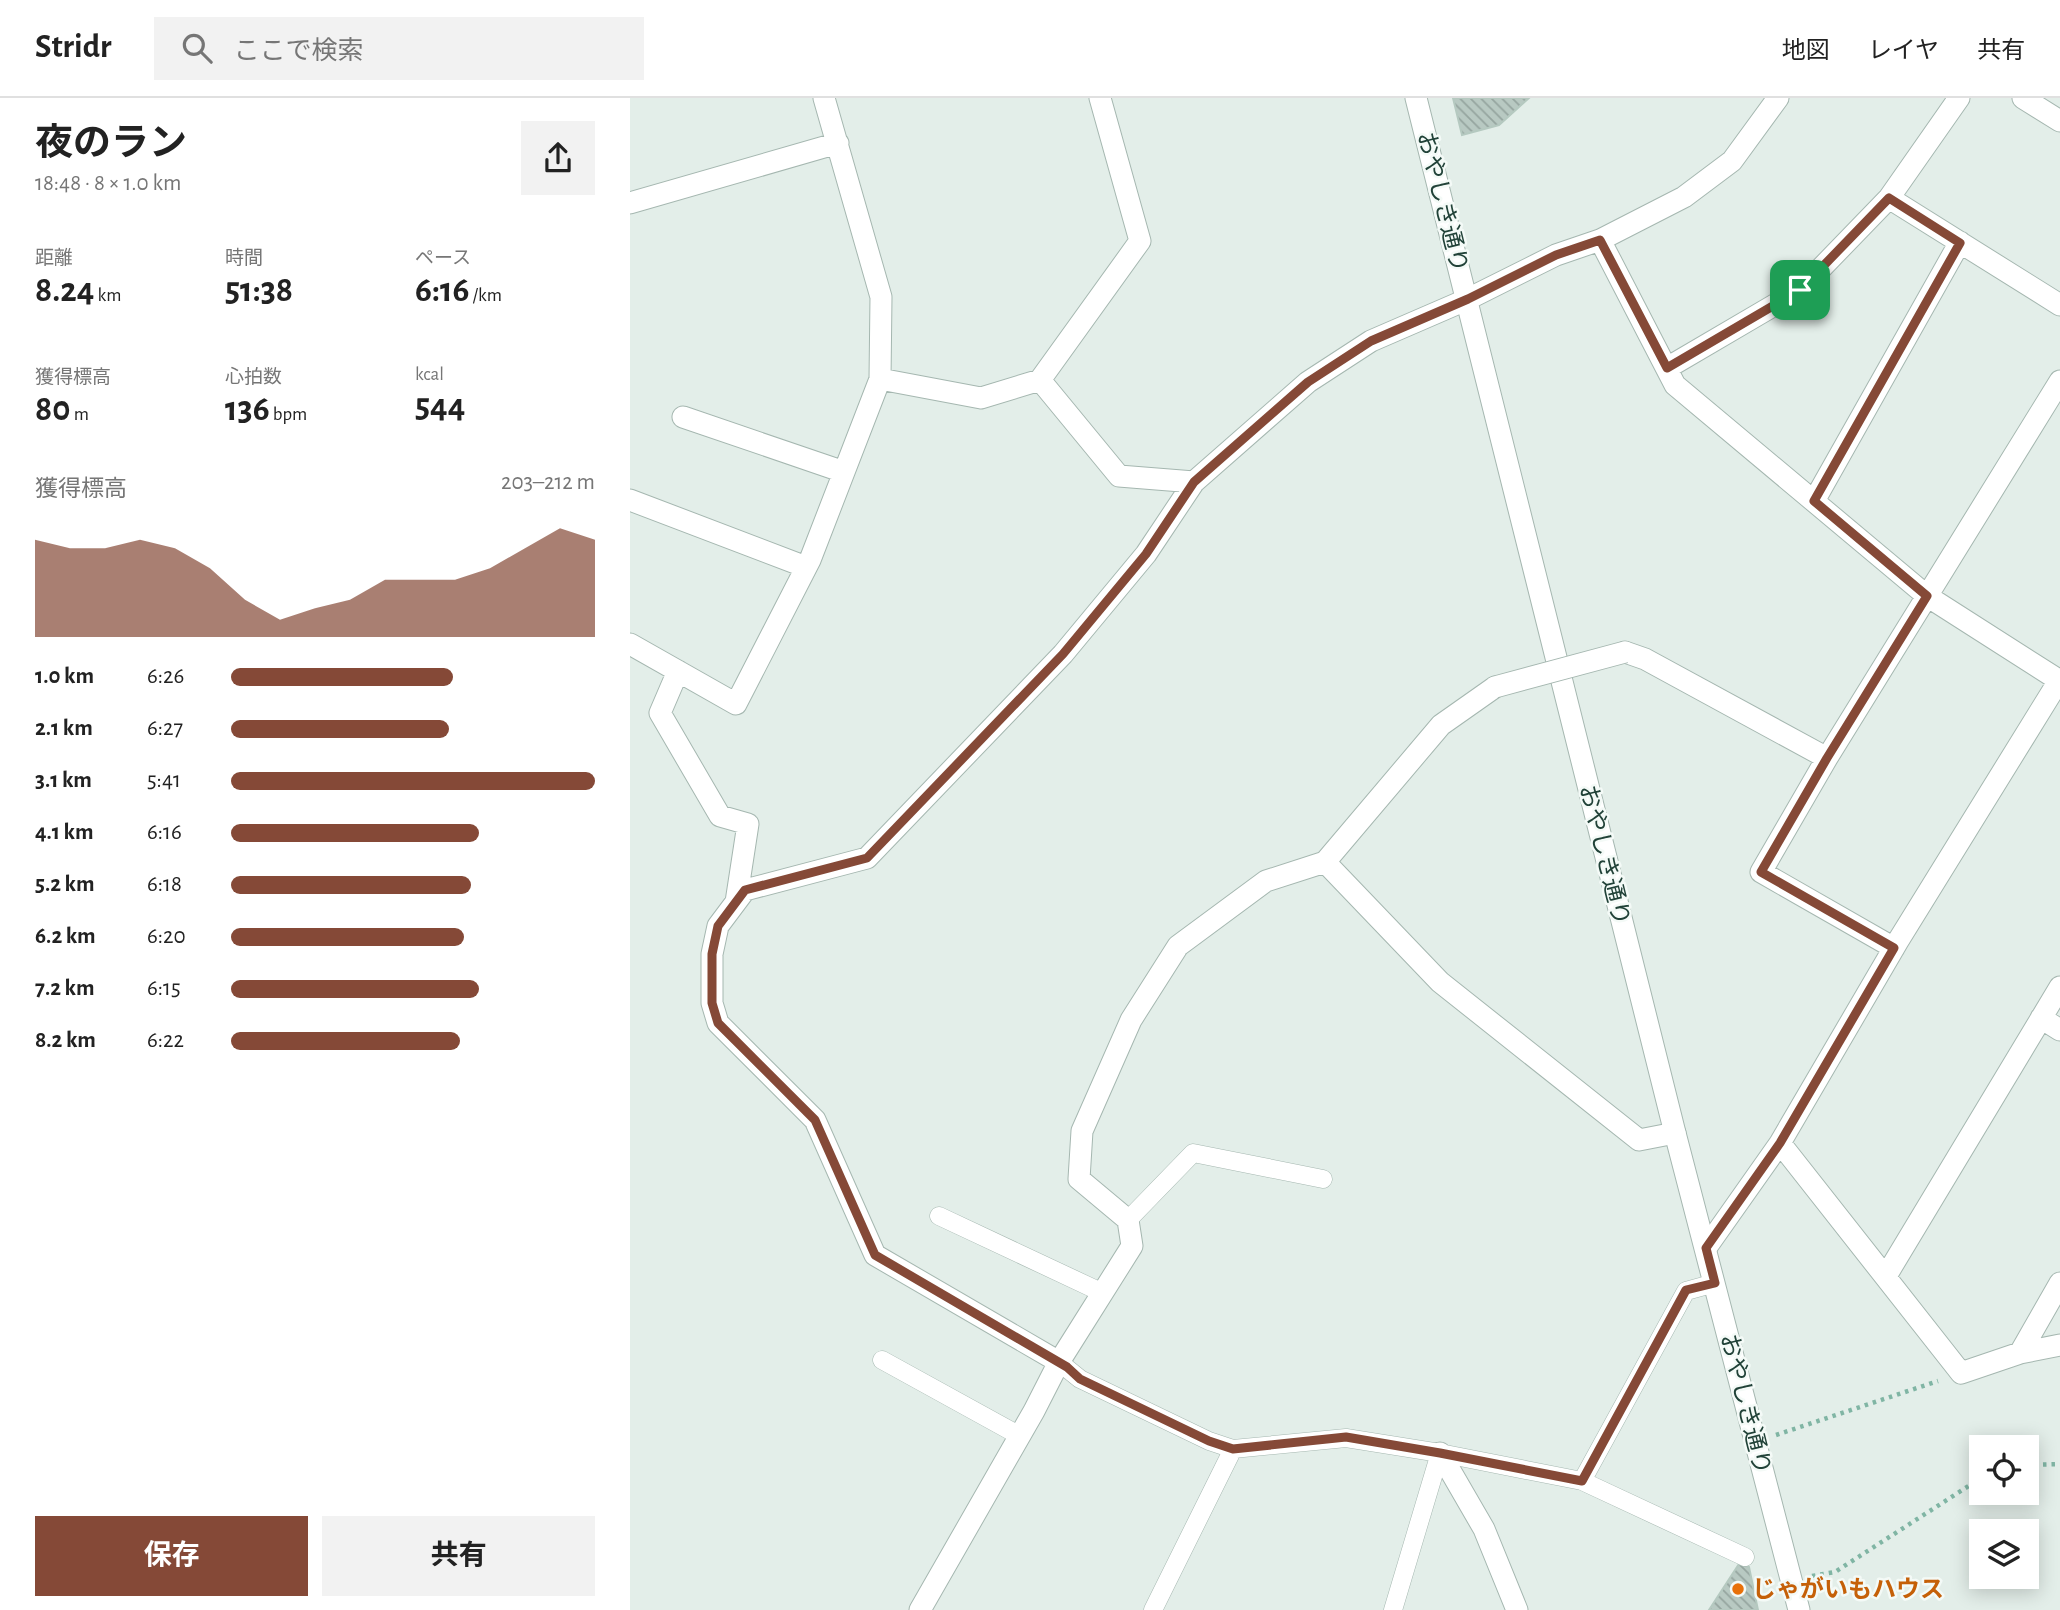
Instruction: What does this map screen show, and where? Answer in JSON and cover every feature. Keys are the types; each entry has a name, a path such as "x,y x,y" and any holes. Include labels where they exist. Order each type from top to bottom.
{"street":[{"path":"630,644 736,704 806,567 880,379 881,297 824,98"},
{"path":"880,379 981,398 1040,380 1140,241 1100,98"},
{"name":"おやしき通り","path":"1416,98 1675,1133 1799,1610"},
{"path":"1667,368 1800,290 1889,198 1959,98"},
{"path":"2023,98 2060,121"},
{"path":"1059,1362 875,1255 815,1120 718,1023 712,1003 712,954 718,926 745,890 867,858 1063,654 1146,554 1194,482 1308,382 1371,341 1468,299 1556,255 1600,240 1684,197 1732,161 1772,101"},
{"path":"630,203 838,143"},
{"path":"1889,198 2060,305"},
{"path":"1600,240 1675,385 1927,596 2060,680 1894,948 1780,1143 1706,1248"},
{"path":"1814,501 1960,243"},
{"path":"1040,380 1119,476 1194,482"},
{"path":"1894,948 1761,872 1827,758 2060,381"},
{"path":"683,417 844,471"},
{"path":"630,500 806,567"},
{"path":"920,1610 1020,1436 1059,1362 1132,1246 1128,1220 1079,1179 1082,1131 1131,1020 1178,946 1266,881 1325,862 1441,724 1495,687 1625,652 1645,659 1827,758"},
{"path":"678,671 660,713 720,816 748,824 736,902"},
{"path":"1325,862 1440,982 1639,1140 1675,1133"},
{"path":"1886,1276 2060,987"},
{"path":"2041,1018 2060,1030"},
{"path":"1780,1143 1961,1373 2020,1353 2060,1345"},
{"path":"2020,1353 2060,1283"},
{"path":"1440,1453 1484,1529 1517,1610"}],"lane":[{"path":"1128,1220 1193,1153 1323,1179"},
{"path":"939,1216 1103,1293"},
{"path":"1582,1481 1686,1290 1715,1283"},
{"path":"882,1360 1020,1436"},
{"path":"1059,1362 1080,1379 1209,1441 1233,1449 1346,1437 1582,1481 1745,1557"},
{"path":"1153,1610 1233,1449"},
{"path":"1393,1610 1440,1453"}],"path":[{"path":"1756,1442 1961,1373"},
{"path":"2039,1465 2060,1464"},
{"path":"1791,1579 1835,1572 1969,1486"}],"building":[{"path":"1453,98 1529,98 1499,125 1462,135"},
{"name":"じゃがいもハウス","path":"1739,1564 1749,1567 1758,1610 1709,1610"}],"place":[{"name":"じゃがいもハウス","path":"1738,1589"}],"route":[{"path":"1889,198 1960,243 1814,501 1927,596 1827,758 1761,872 1894,948 1780,1143 1706,1248 1715,1283 1686,1290 1582,1481 1346,1437 1233,1449 1209,1441 1080,1379 1067,1367 875,1255 815,1120 718,1023 712,1003 712,954 718,926 745,890 867,858 1063,654 1146,554 1194,482 1308,382 1371,341 1468,299 1556,255 1600,240 1667,368 1800,290 1889,198"}]}
